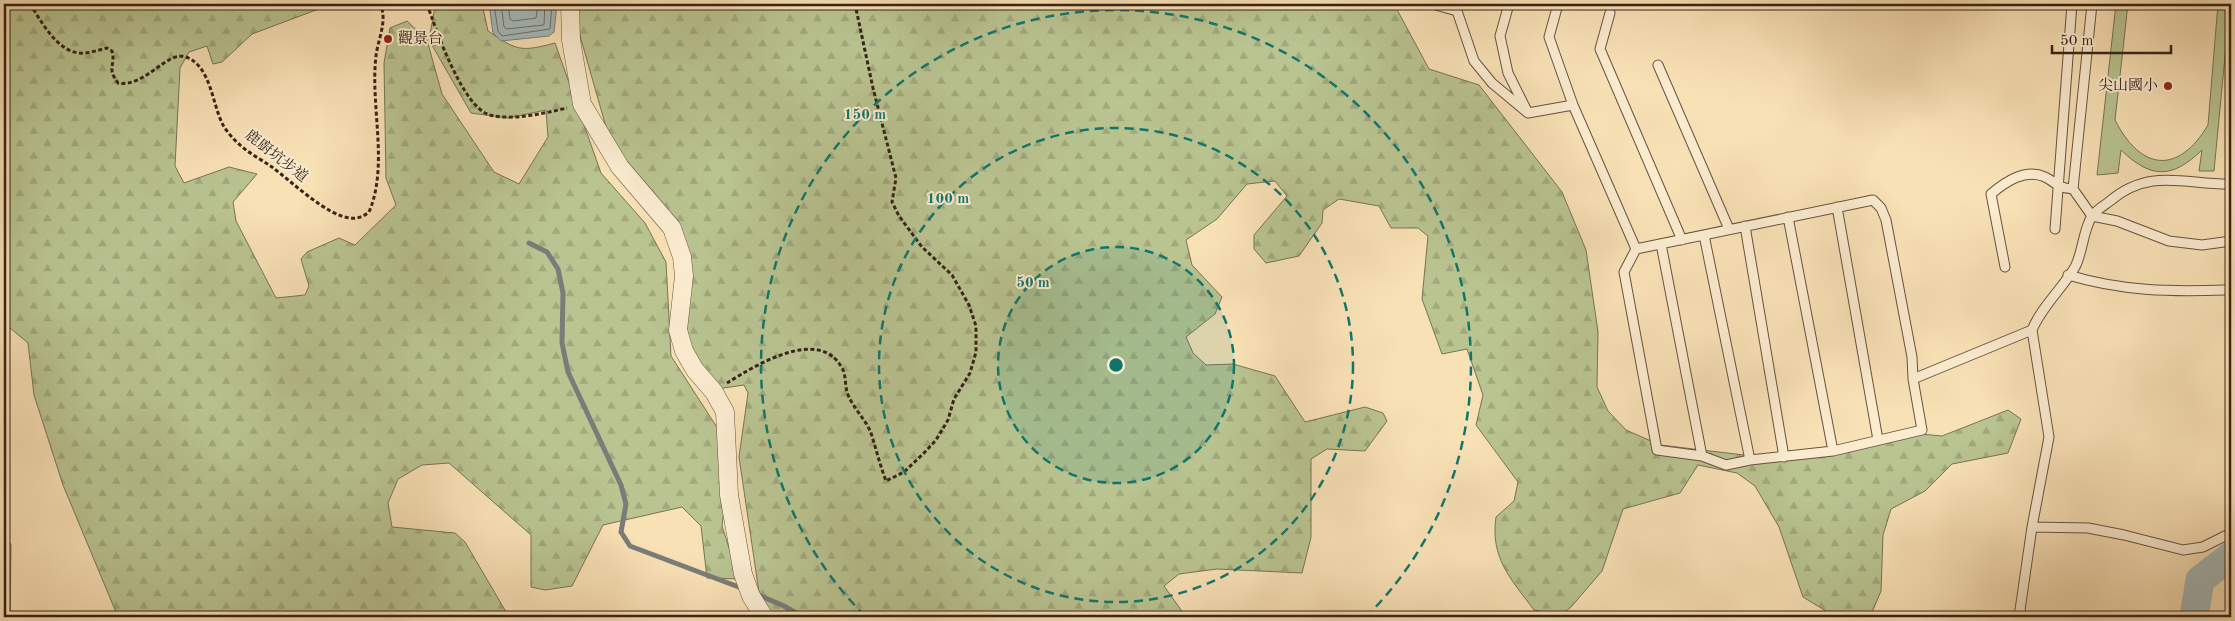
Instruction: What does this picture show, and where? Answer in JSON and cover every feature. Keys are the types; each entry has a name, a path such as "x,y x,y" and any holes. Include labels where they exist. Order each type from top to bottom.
{"street":[{"path":"570,4 571,40 582,104 620,167 672,228 682,257 684,276 678,330 684,352 695,370 714,392 724,412 729,495 745,579 751,596 764,617"}],"lane":[{"path":"1432,4 1459,8 1474,61 1492,83 1528,113"},
{"path":"1509,4 1500,36 1508,73 1528,113"},
{"path":"1558,4 1549,37 1572,105 1636,249"},
{"path":"2055,229 2072,4"},
{"path":"2092,4 2073,189 2092,216 2118,221 2169,241 2202,245 2231,241"},
{"path":"1610,13 1600,49 1682,240"},
{"path":"1658,65 1729,229"},
{"path":"1528,113 1572,105"},
{"path":"2005,267 1991,194 2007,180 2027,174 2044,177 2059,187 2073,189"},
{"path":"2020,617 2032,527 2049,437 2032,330 2039,316 2076,266 2092,216 2118,194 2139,182 2191,180 2231,184"},
{"path":"1873,200 1881,208 1886,220 1912,356 1922,430 1833,451 1750,460 1726,465 1702,456 1657,450 1624,272 1636,249 1873,200"},
{"path":"1837,207 1878,440"},
{"path":"1788,217 1833,451"},
{"path":"1745,226 1784,457"},
{"path":"1704,235 1750,460"},
{"path":"1661,244 1702,456"},
{"path":"2068,275 2100,285 2124,288 2168,292 2225,290"},
{"path":"1914,379 2032,330"},
{"path":"2032,527 2088,528 2124,534 2183,550 2203,546 2231,533"}],"path":[{"name":"鹿廚坑步道","path":"30,4 58,42 70,51 81,53 107,48 112,51 113,57 110,67 118,83 136,82 174,58 184,56 195,62 204,72 216,110 224,127 241,146 316,201 330,210 350,218 362,217 369,212 377,184 374,70 384,18 380,4"},
{"path":"427,4 445,55 470,100 480,111 491,116 519,116 551,112 582,104"},
{"path":"714,392 738,376 785,353 804,349 823,350 835,357 844,370 848,396 871,433 886,481 904,472 936,440 948,420 954,399 970,374 976,352 976,326 969,304 952,276 922,247 899,216 892,202 896,178 873,88 855,4"}],"green space":[{"path":"4,4 332,4 252,34 222,62 213,64 207,46 189,52 180,68 175,166 184,183 229,167 257,174 233,202 236,221 276,298 305,295 309,286 301,259 307,252 339,238 355,245 396,205 386,178 384,63 390,28 407,21 427,40 442,94 494,172 519,184 548,137 546,110 508,118 471,113 429,40 434,12 440,4 482,4 488,31 506,43 520,48 534,48 555,43 601,173 645,223 666,262 671,356 720,432 728,478 722,526 739,579 707,578 701,526 682,507 603,525 572,586 545,590 531,587 531,535 449,463 422,465 398,479 388,503 392,527 455,533 465,542 509,617 118,617 63,485 34,395 28,343 4,323"},
{"path":"571,4 1394,4 1429,69 1479,85 1562,192 1586,250 1598,332 1597,387 1608,411 1626,430 1660,445 1786,460 1899,432 1942,436 2008,410 2021,419 2008,453 1952,464 1925,491 1891,509 1883,535 1881,591 1870,617 1825,617 1826,611 1803,597 1779,527 1755,486 1737,473 1698,465 1680,493 1623,509 1602,571 1571,607 1561,615 1534,610 1510,578 1499,556 1496,544 1496,517 1514,501 1518,482 1476,425 1483,395 1467,349 1442,354 1422,299 1428,236 1418,228 1391,228 1379,206 1339,199 1323,210 1322,223 1299,256 1266,263 1254,249 1254,235 1287,196 1275,181 1247,184 1217,219 1186,240 1192,265 1222,297 1215,314 1186,337 1193,353 1206,365 1233,364 1275,376 1305,422 1365,407 1383,413 1387,421 1365,451 1327,449 1311,459 1311,537 1302,573 1217,569 1179,574 1164,586 1186,617 770,617 760,599 739,457 748,393 744,385 710,390 687,359 687,267 610,141"},
{"path":"2116,4 2128,4 2115,120 2125,137 2136,149 2148,157 2160,160 2172,159 2184,152 2196,141 2208,125 2218,4 2230,4 2214,171 2199,171 2202,150 2181,166 2162,172 2142,166 2121,150 2118,173 2097,175"},
{"path":"4,530 11,545 10,617 4,617"}],"water":[{"path":"489,4 557,4 554,32 549,36 501,41 493,33"}],"waterway":[{"path":"529,243 547,252 558,269 563,293 562,343 568,372 621,485 626,504 621,532 630,546 744,589"},
{"path":"2194,617 2200,580 2231,556"},
{"path":"754,593 784,606 803,617"}],"place":[{"name":"觀景台","path":"388,39"},
{"name":"尖山國小","path":"2168,86"}]}
